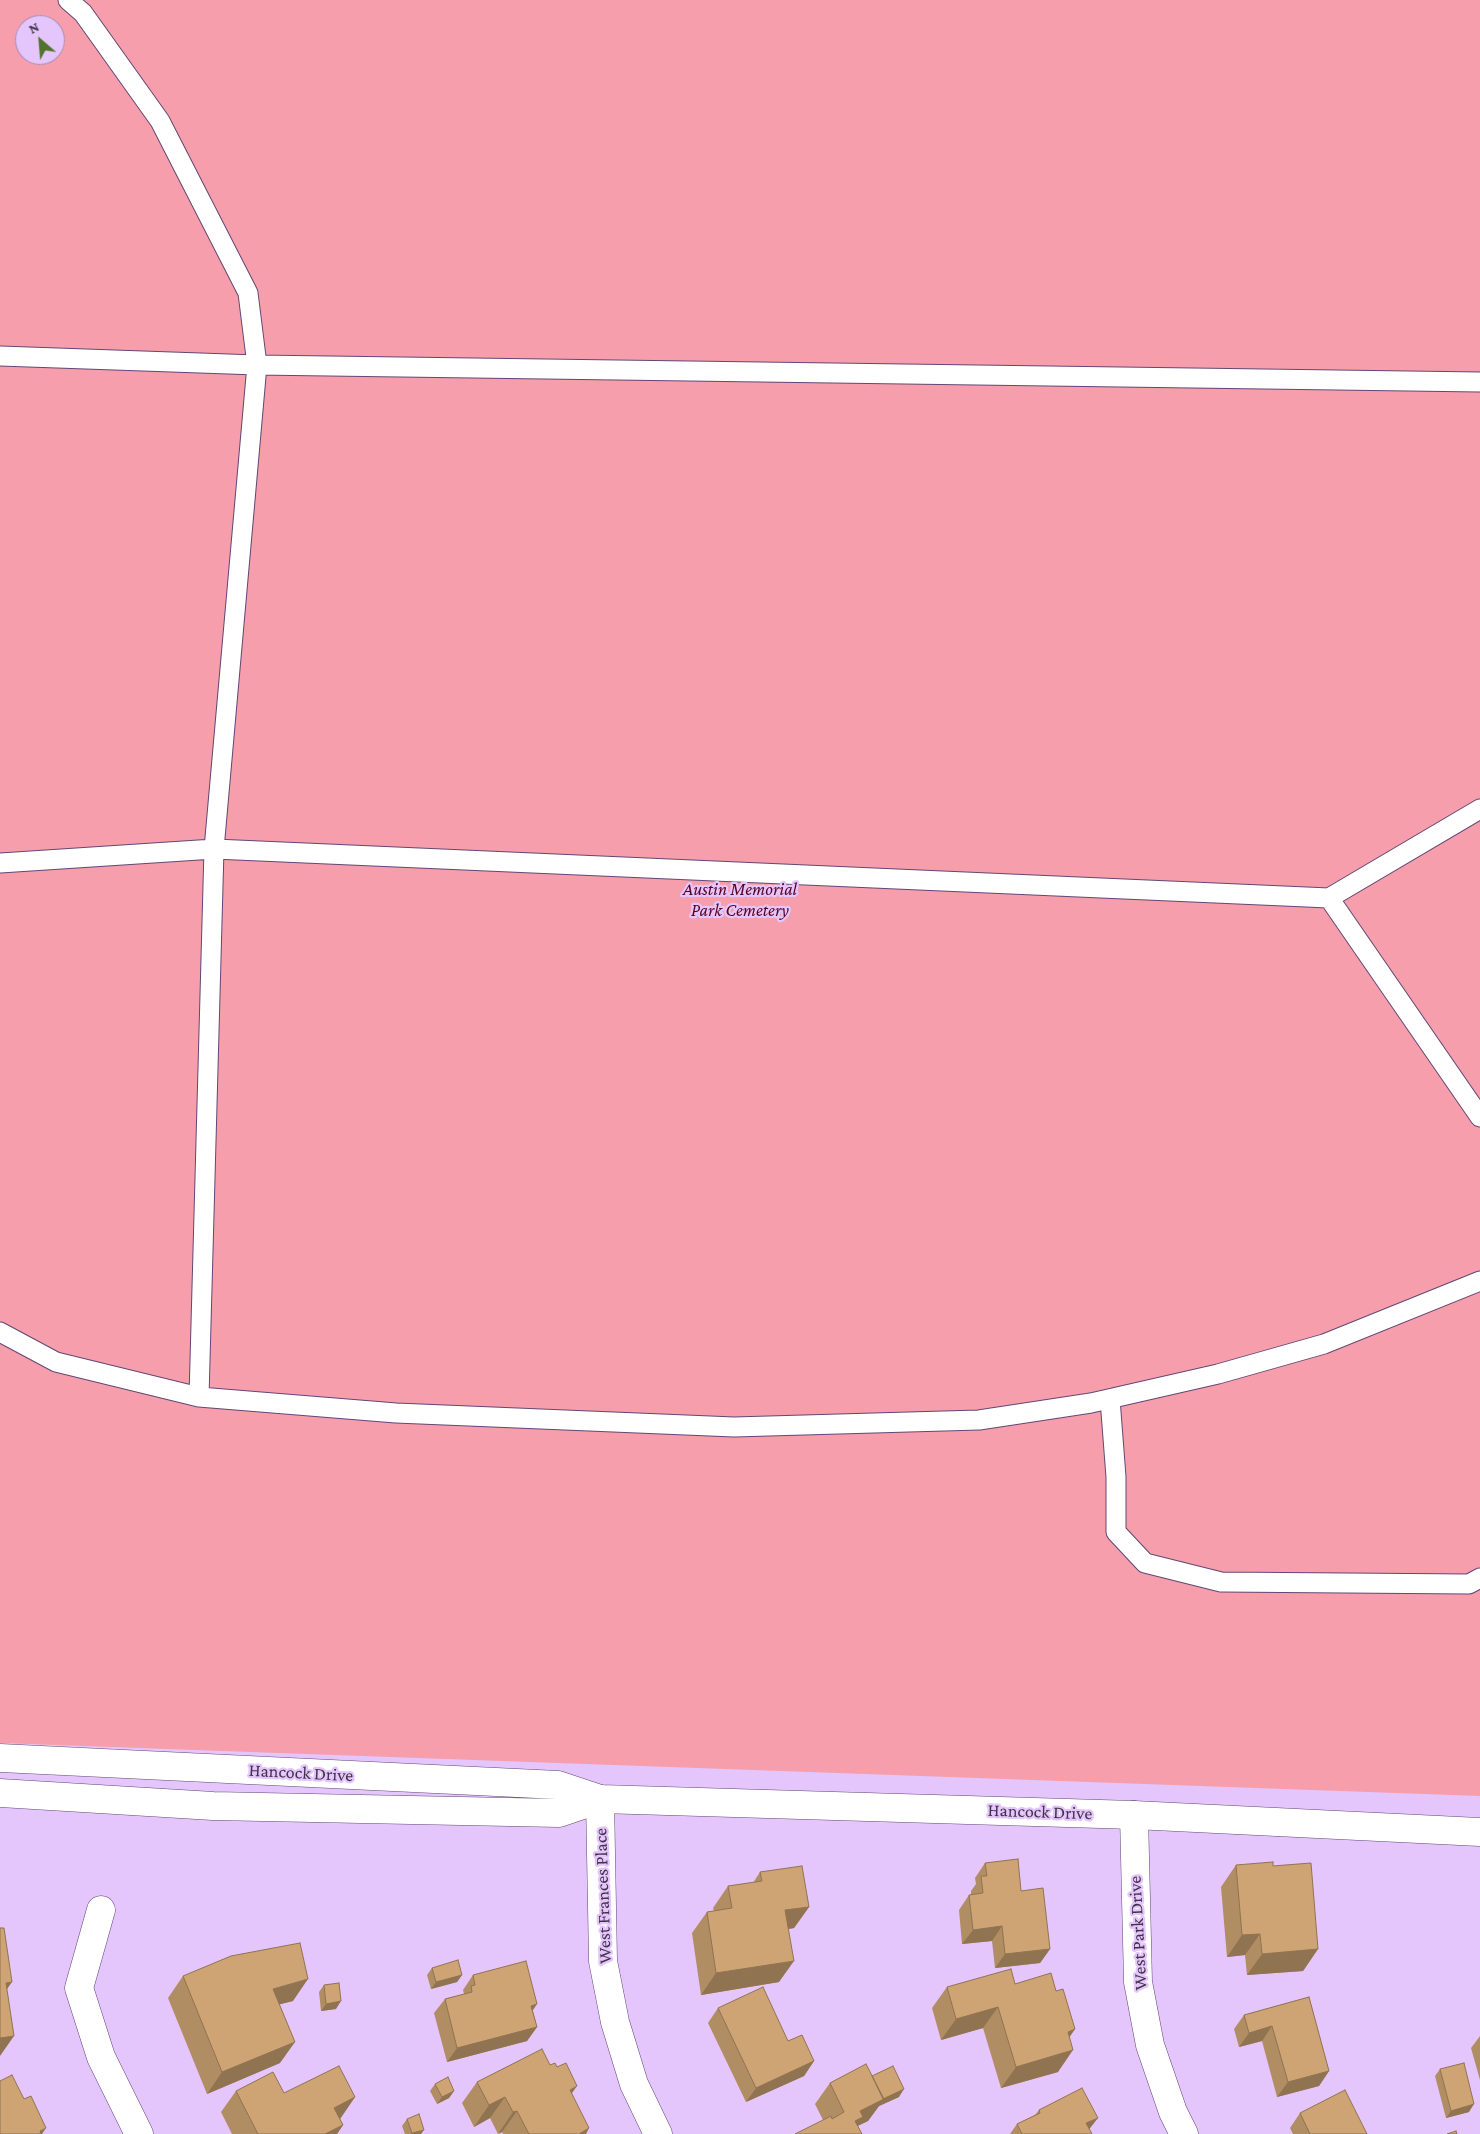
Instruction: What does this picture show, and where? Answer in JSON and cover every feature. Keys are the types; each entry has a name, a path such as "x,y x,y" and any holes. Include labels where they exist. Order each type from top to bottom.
{"street":[{"name":"Hancock Drive","path":"0,1758 558,1785 600,1799 1134,1815 1480,1832"},
{"name":"Hancock Drive","path":"0,1793 213,1806 559,1813 600,1799"},
{"name":"West Frances Place","path":"600,1799 603,1961 616,2022 634,2084 658,2134"},
{"name":"West Park Drive","path":"1134,1815 1138,1982 1150,2045 1173,2112 1184,2134"},
{"path":"101,1910 79,1988 101,2057 139,2134"}],"lane":[{"path":"68,0 83,12 160,121 248,294 256,365 214,849 199,1397"},
{"path":"0,356 256,365 1480,382"},
{"path":"0,862 214,849 1329,898 1480,809"},
{"path":"1329,898 1480,1116"},
{"path":"0,1332 56,1362 199,1397 396,1413 734,1427 980,1420 1110,1399 1218,1374 1324,1344 1480,1281"},
{"path":"1110,1399 1116,1477 1116,1532 1145,1563 1221,1582 1469,1584 1480,1578"}],"green space":[{"name":"Austin Memorial Park Cemetery","path":"0,0 1480,0 1480,1796 0,1743"}],"building":[{"path":"1018,1859 1021,1891 1043,1888 1050,1949 1005,1954 1002,1926 973,1930 969,1895 983,1893 981,1876 987,1876 985,1863"},
{"path":"1273,1862 1273,1866 1311,1863 1318,1949 1262,1954 1260,1934 1242,1935 1236,1865"},
{"path":"802,1866 809,1907 785,1910 794,1961 716,1973 707,1912 732,1908 728,1886 762,1881 760,1872"},
{"path":"0,1928 4,1928 12,1982 6,1983 14,2036 0,2038"},
{"path":"300,1943 308,1979 273,1989 295,2042 222,2072 183,1976 231,1956"},
{"path":"458,1960 462,1975 436,1982 432,1968"},
{"path":"526,1961 537,2004 531,2006 537,2027 457,2048 445,1999 472,1992 471,1986 475,1985 473,1975"},
{"path":"1011,1969 1015,1984 1051,1973 1056,1991 1063,1989 1075,2029 1068,2032 1073,2050 1016,2067 998,2007 956,2019 947,1987"},
{"path":"339,1983 341,2001 326,2004 324,1985"},
{"path":"763,1987 788,2041 802,2035 814,2061 756,2088 718,2008"},
{"path":"1309,1997 1329,2071 1288,2082 1272,2026 1249,2033 1244,2015"},
{"path":"542,2049 550,2065 555,2063 557,2067 566,2063 577,2086 570,2090 589,2128 579,2134 529,2134 517,2111 513,2112 505,2097 489,2105 477,2082"},
{"path":"1464,2063 1474,2104 1451,2111 1440,2069"},
{"path":"866,2064 884,2099 860,2111 863,2117 855,2121 862,2134 795,2134 831,2116 832,2119 844,2112 830,2083"},
{"path":"339,2066 355,2097 334,2108 343,2125 325,2134 258,2134 236,2091 273,2072 284,2093"},
{"path":"893,2066 904,2089 883,2099 872,2076"},
{"path":"12,2075 24,2099 31,2096 46,2128 40,2131 41,2134 0,2134 0,2081"},
{"path":"448,2077 454,2091 442,2097 435,2084"},
{"path":"1082,2088 1098,2118 1086,2123 1092,2134 1022,2134 1017,2124 1040,2113 1039,2110"},
{"path":"1345,2090 1367,2134 1310,2134 1300,2113"},
{"path":"419,2114 424,2130 412,2133 407,2119"}]}
